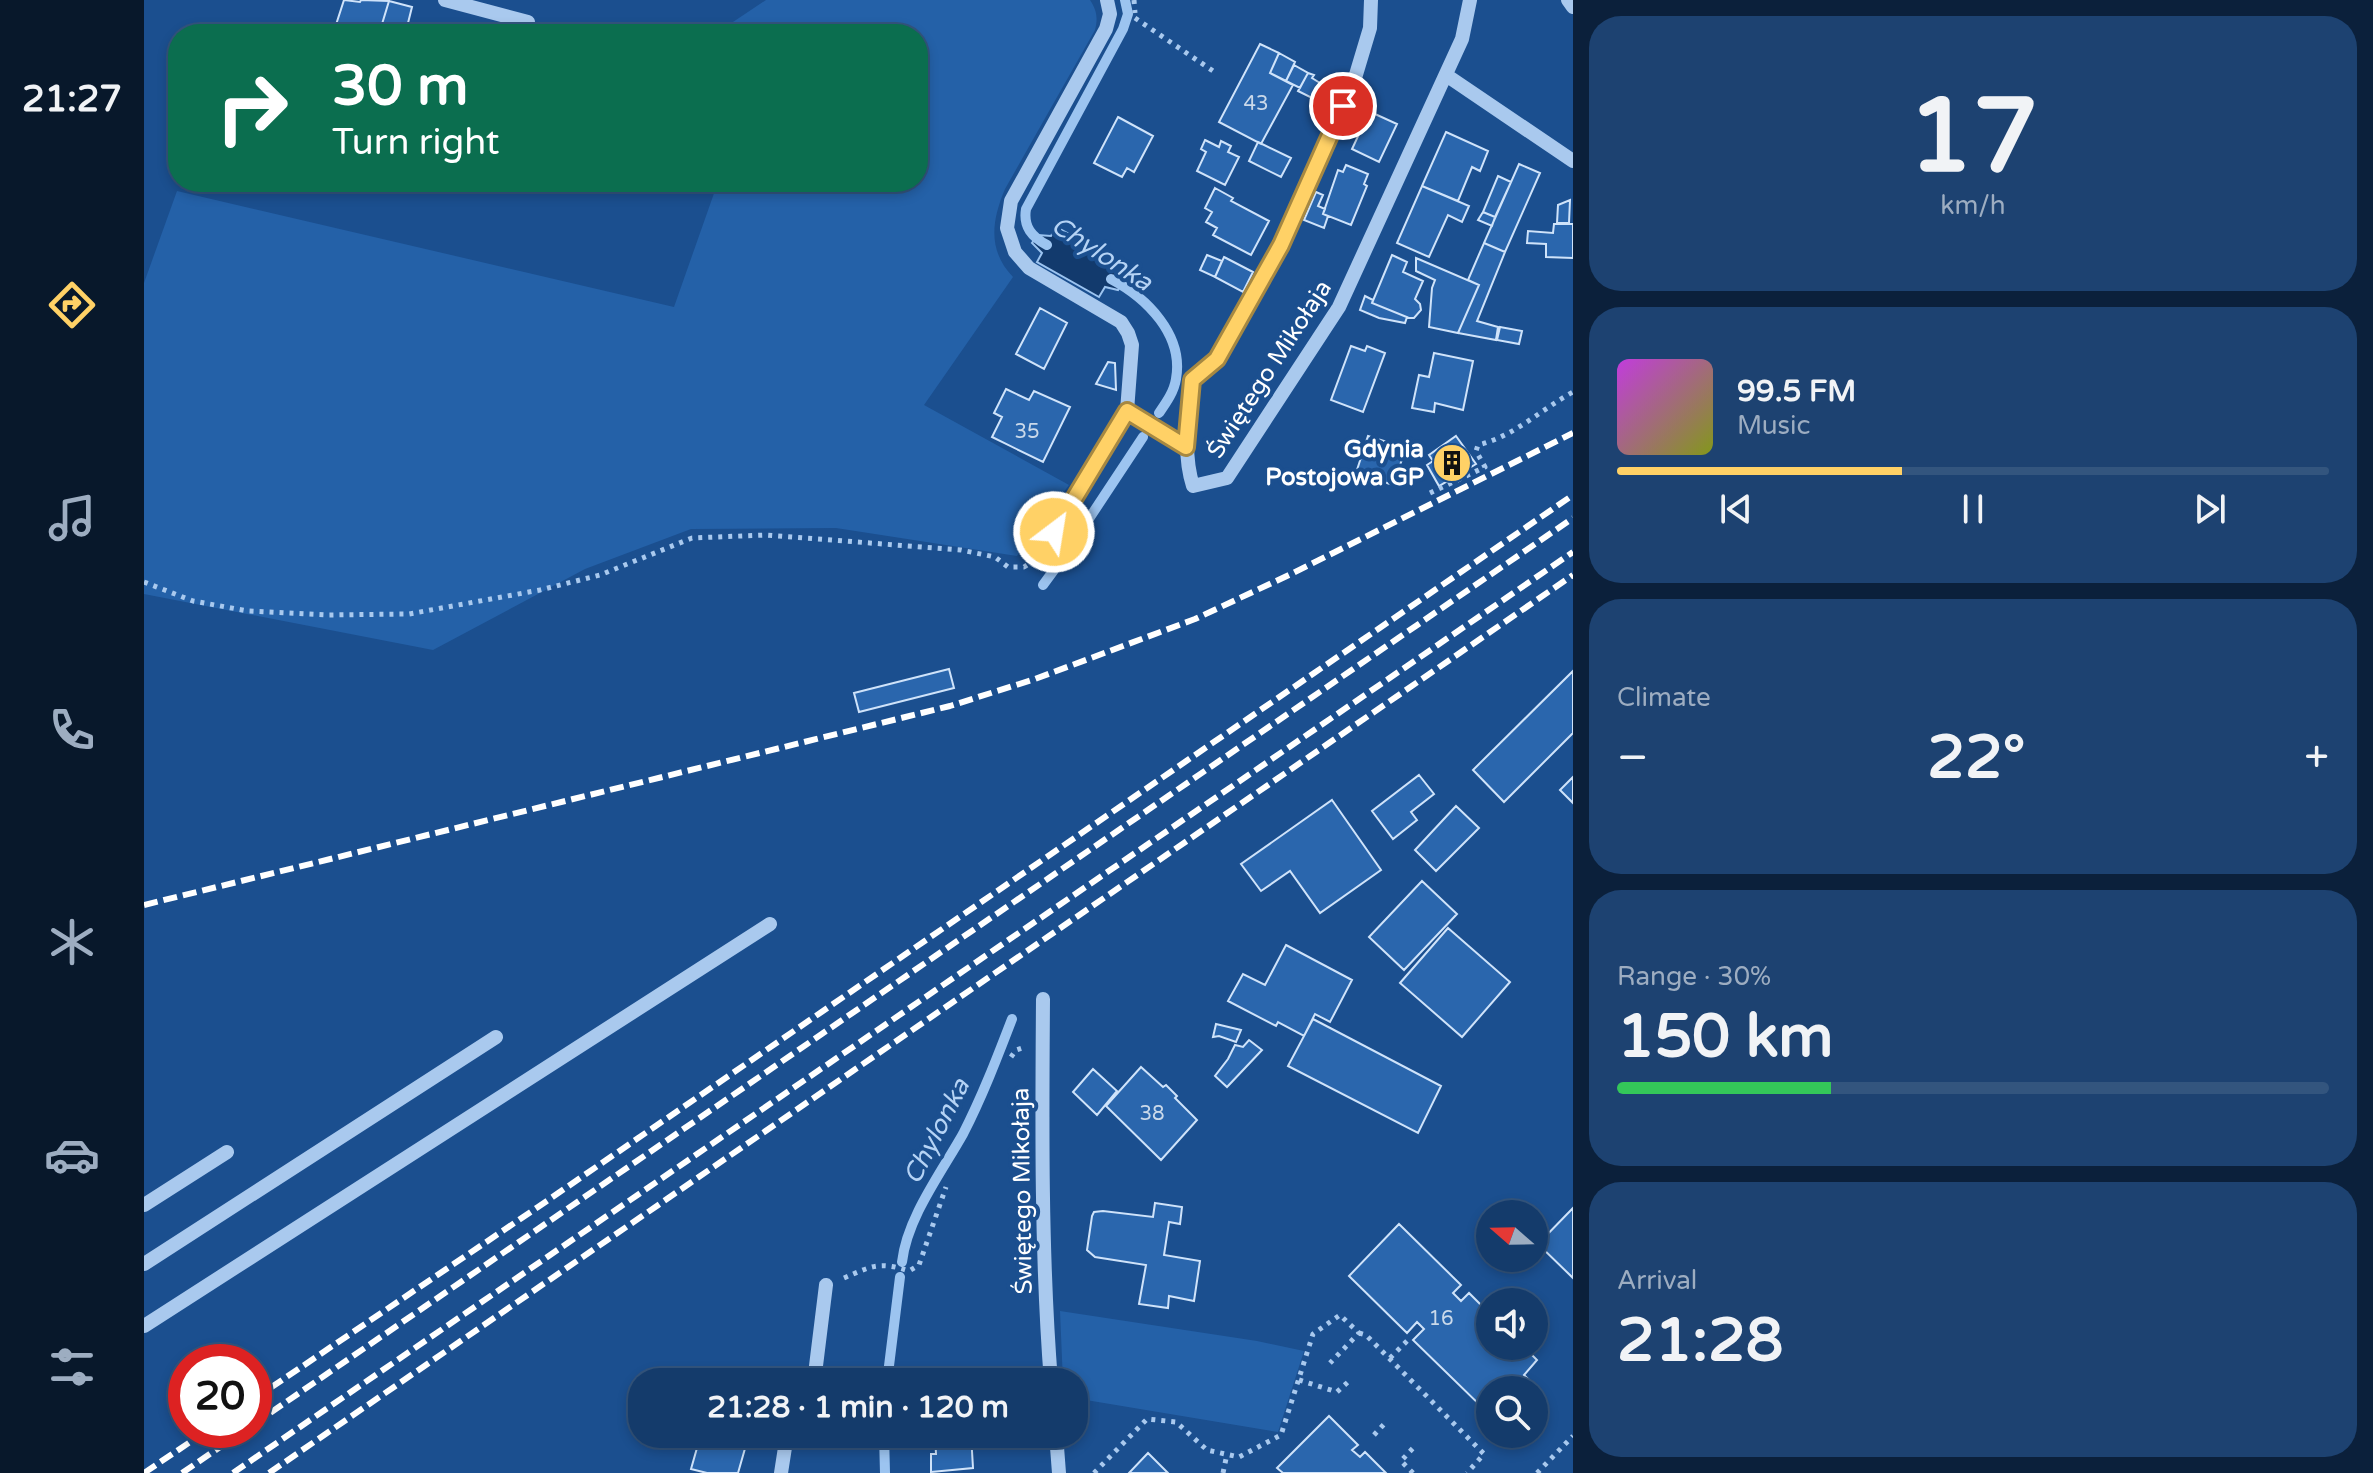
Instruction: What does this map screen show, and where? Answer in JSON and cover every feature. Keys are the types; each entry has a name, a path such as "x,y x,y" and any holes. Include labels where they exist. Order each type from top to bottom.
{"street":[{"path":"445,0 528,22"},
{"path":"1054,532 1127,411 1132,345 1121,322 1029,268 1015,252 1007,228 1011,201 1106,29 1110,14 1107,0"},
{"name":"Świętego Mikołaja","path":"1371,0 1370,28 1355,78 1281,245 1217,359 1192,380 1186,447 1193,486 1227,478 1339,307 1462,39 1470,0"},
{"path":"1568,0 1573,7"},
{"path":"1446,75 1573,161"},
{"path":"1127,411 1186,447"},
{"path":"144,1326 770,924"},
{"name":"Świętego Mikołaja","path":"1043,999 1044,1265 1050,1368"},
{"path":"144,1264 496,1037"},
{"path":"144,1205 227,1152"},
{"path":"816,1368 826,1285"},
{"path":"781,1473 785,1448"},
{"path":"1057,1448 1059,1473"}],"path":[{"path":"1135,18 1216,73"},
{"path":"1430,493 1485,467 1476,451 1478,445 1494,441 1528,424 1549,405 1573,392"},
{"path":"144,582 193,601 248,611 328,615 409,614 540,590 600,575 692,538 766,535 961,550 995,557 1008,567 1024,567 1036,559 1054,532"},
{"path":"826,1285 877,1265 909,1271 919,1265 946,1187"},
{"path":"1094,1473 1147,1419 1176,1422 1207,1450 1239,1457 1281,1435 1313,1334 1340,1315 1390,1358 1484,1454 1467,1473"},
{"path":"1330,1363 1359,1333"},
{"path":"1390,1358 1407,1341"},
{"path":"1299,1380 1337,1392 1348,1382"},
{"path":"1374,1435 1387,1421"},
{"path":"1537,1473 1573,1436"},
{"path":"1413,1473 1401,1461 1414,1447"},
{"path":"1223,1473 1227,1454"}],"shaded area":[{"path":"766,0 1090,0 1097,18 1095,30 1005,189 997,212 996,245 999,256 1013,277 924,405 1069,485 1017,556 836,528 691,529 585,569 433,650 144,594 144,283 177,192 674,307 714,192 928,192 928,24 730,24"},
{"path":"1060,1311 1304,1351 1278,1432 1088,1400 1088,1368 1062,1368"}],"water":[{"path":"1056,227 1119,261 1114,270 1123,281 1118,290 1105,287 1099,297 1037,262 1042,253 1032,243 1038,235 1051,236"}],"building":[{"path":"344,0 389,1 382,24 336,24"},
{"path":"389,1 412,7 408,24 382,24"},
{"path":"1260,44 1279,53 1270,73 1293,85 1261,144 1219,122"},
{"path":"1279,53 1295,62 1286,81 1270,73"},
{"path":"1294,65 1308,73 1300,88 1286,81"},
{"path":"1308,73 1320,83 1312,98 1298,91"},
{"path":"1364,109 1397,124 1379,162 1352,149 1360,132 1355,130"},
{"path":"1118,117 1153,136 1134,172 1127,168 1122,177 1094,163"},
{"path":"1446,132 1488,151 1480,171 1472,167 1458,201 1422,186"},
{"path":"1205,140 1219,147 1221,141 1231,146 1228,152 1239,157 1225,185 1197,171 1206,152 1201,149"},
{"path":"1258,142 1291,158 1281,177 1249,161"},
{"path":"1519,164 1540,173 1505,252 1484,243"},
{"path":"1346,165 1368,174 1364,184 1367,186 1351,225 1323,214 1338,170 1343,172"},
{"path":"1498,176 1511,182 1495,217 1483,212"},
{"path":"1422,186 1469,206 1462,222 1448,215 1429,257 1397,243"},
{"path":"1215,188 1233,198 1231,201 1269,221 1251,255 1213,235 1217,228 1206,222 1212,212 1205,208"},
{"path":"1316,192 1323,195 1318,206 1325,209 1323,214 1328,216 1324,228 1304,220"},
{"path":"1570,200 1569,223 1557,223 1558,205"},
{"path":"1483,212 1495,217 1492,226 1478,220"},
{"path":"1554,224 1573,224 1573,258 1546,257 1546,244 1527,243 1528,231 1553,233"},
{"path":"1484,243 1505,252 1477,321 1498,327 1496,340 1458,333 1479,285 1468,280"},
{"path":"1207,255 1222,261 1215,277 1200,270"},
{"path":"1392,255 1407,262 1403,272 1423,281 1415,299 1421,310 1414,318 1372,303"},
{"path":"1224,257 1253,272 1243,292 1215,277"},
{"path":"1416,258 1479,285 1458,333 1429,327 1435,280 1416,271"},
{"path":"1365,296 1373,300 1372,303 1407,317 1405,323 1379,318 1360,310"},
{"path":"1040,308 1067,323 1044,369 1016,354"},
{"path":"1500,327 1522,331 1519,344 1497,340"},
{"path":"1351,346 1365,351 1367,346 1385,353 1363,412 1331,400"},
{"path":"1434,353 1473,361 1463,410 1435,403 1434,412 1412,408 1419,375 1429,377"},
{"path":"1108,362 1115,363 1116,390 1096,384"},
{"path":"1006,389 1029,400 1034,391 1070,407 1043,462 992,437 1002,417 994,413"},
{"path":"1368,436 1406,448 1393,485 1356,473"},
{"name":"Gdynia Postojowa GP","path":"1456,436 1476,464 1439,486 1427,465 1433,461 1429,455"},
{"path":"949,669 954,688 859,712 854,693"},
{"path":"1573,671 1573,733 1504,802 1473,770"},
{"path":"1419,775 1434,794 1411,812 1417,820 1393,839 1372,811"},
{"path":"1573,777 1573,803 1560,790"},
{"path":"1332,800 1381,870 1320,913 1290,871 1261,891 1241,864"},
{"path":"1456,806 1479,828 1436,871 1415,850"},
{"path":"1422,881 1457,914 1404,970 1369,937"},
{"path":"1448,928 1510,982 1462,1037 1400,983"},
{"path":"1286,945 1352,980 1330,1022 1315,1014 1304,1036 1278,1022 1276,1026 1228,1001 1243,974 1265,985"},
{"path":"1313,1019 1441,1086 1418,1133 1288,1066"},
{"path":"1216,1024 1241,1030 1236,1042 1213,1037"},
{"path":"1249,1040 1262,1050 1227,1087 1215,1076 1235,1045 1243,1047"},
{"path":"1141,1067 1163,1087 1166,1085 1197,1120 1161,1160 1106,1106"},
{"path":"1093,1069 1117,1091 1097,1115 1073,1092"},
{"path":"1155,1203 1182,1207 1180,1224 1169,1222 1164,1255 1200,1261 1194,1301 1169,1296 1168,1308 1139,1304 1146,1265 1095,1257 1087,1250 1094,1212 1153,1217"},
{"path":"1573,1208 1573,1278 1548,1254 1548,1234"},
{"path":"1399,1224 1461,1285 1453,1293 1461,1301 1469,1293 1476,1300 1476,1360 1537,1360 1525,1376 1476,1376 1476,1401 1413,1340 1424,1329 1417,1322 1407,1333 1349,1276"},
{"path":"1329,1416 1358,1445 1352,1450 1360,1457 1365,1452 1386,1473 1283,1473 1277,1468"},
{"path":"697,1448 745,1448 738,1473 707,1473 691,1469"},
{"path":"936,1448 972,1448 973,1468 931,1472 931,1454 936,1454"},
{"path":"1148,1453 1168,1473 1129,1473"}],"waterway":[{"name":"Chylonka","path":"1047,245 1030,231 1026,209 1123,29 1128,14 1125,0"},
{"name":"Chylonka","path":"1111,279 1149,307 1160,320 1174,347 1177,363 1175,384 1159,413"},
{"name":"Chylonka","path":"1043,585 1143,437"},
{"name":"Chylonka","path":"902,1262 918,1212 970,1120 1012,1019"},
{"name":"Chylonka","path":"889,1368 900,1277"},
{"name":"Chylonka","path":"884,1448 885,1473"}],"railway":[{"path":"144,905 950,706 1035,679 1195,619 1573,433"},
{"path":"272,1387 1573,495"},
{"path":"272,1412 1573,518"},
{"path":"233,1473 1573,552"},
{"path":"269,1473 1573,575"},
{"path":"144,1473 181,1448"},
{"path":"182,1473 219,1448"}],"place":[{"name":"Gdynia Postojowa GP","path":"1452,463"}],"route":[{"path":"1054,532 1127,411 1186,447 1192,380 1217,359 1281,245 1343,106"}]}
